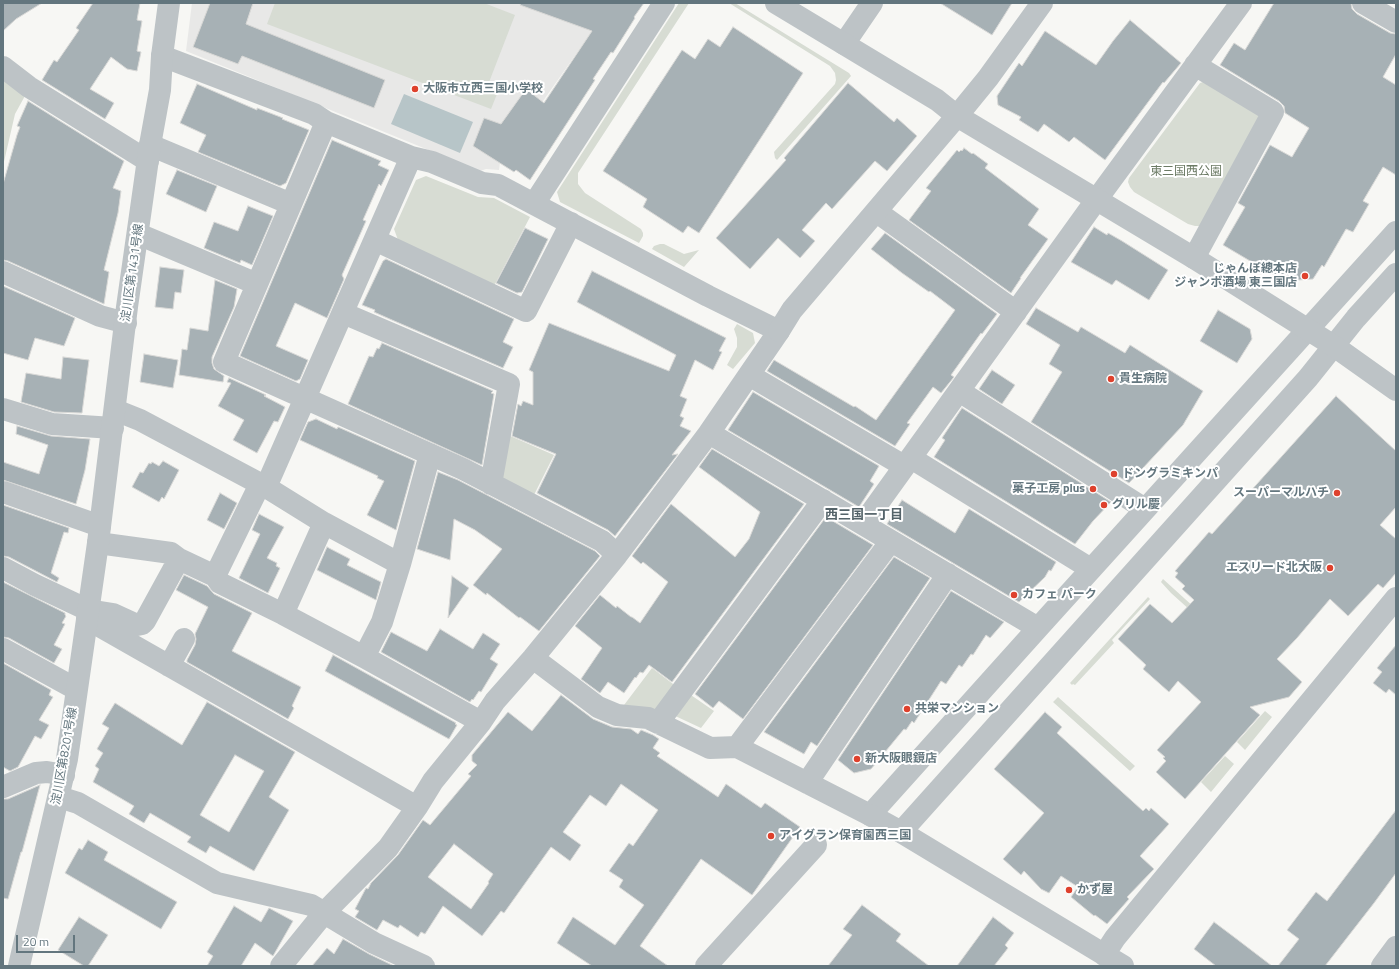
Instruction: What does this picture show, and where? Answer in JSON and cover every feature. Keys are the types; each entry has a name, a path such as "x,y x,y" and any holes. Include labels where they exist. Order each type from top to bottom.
{"street":[{"name":"淀川区第1431号線","path":"99,534 149,153 160,90 162,56 169,3"},
{"path":"534,204 664,3"},
{"path":"776,3 937,100 958,116 1194,258 1334,346 1396,390"},
{"path":"844,44 872,3"},
{"path":"281,966 324,913 388,848 418,807 433,780 481,722 494,701 533,658 617,555 709,433 792,310 958,116 988,78 1042,3"},
{"path":"863,524 1097,199 1241,3"},
{"path":"1363,3 1396,22"},
{"path":"162,56 314,114 326,122 411,157 432,162 482,183 498,185 708,296 779,331"},
{"path":"1194,258 1273,112 1195,65"},
{"path":"3,66 28,87 149,153 291,204"},
{"path":"326,122 224,362 463,469 602,541 617,555"},
{"path":"214,576 263,486 305,398 411,157"},
{"path":"877,212 1016,312"},
{"path":"375,240 526,311 571,223"},
{"path":"870,815 1396,232"},
{"path":"138,234 257,284"},
{"path":"3,272 100,316 126,323"},
{"path":"901,832 1308,378 1356,318 1396,274"},
{"path":"343,312 509,384 491,484"},
{"path":"749,375 907,462 1091,569"},
{"path":"959,391 1145,510"},
{"path":"3,409 52,424 114,419 140,420 263,486 324,523 400,564"},
{"path":"709,433 1038,628"},
{"path":"364,657 382,622 400,564 430,454"},
{"path":"3,492 99,534 171,553 178,559 214,576 220,583 283,614 364,657 481,722"},
{"path":"658,723 823,500"},
{"path":"283,614 324,523"},
{"name":"淀川区第8201号線","path":"19,966 64,775 99,534"},
{"path":"737,747 891,541"},
{"path":"88,614 113,614 137,624 142,624 178,559"},
{"path":"3,568 88,614 169,666 418,807"},
{"path":"807,783 948,574"},
{"path":"1104,955 1115,938 1396,598"},
{"path":"169,666 184,639"},
{"path":"3,649 76,689"},
{"path":"533,658 598,707 617,715 648,718 710,748 737,747 870,815 901,832 1123,966"},
{"path":"3,788 36,773 48,772 64,775"},
{"path":"59,797 78,802 217,883 311,905 374,943 424,966"},
{"path":"706,966 816,845"},
{"path":"1382,966 1396,947"}],"shaded area":[{"name":"大阪市立西三国小学校","path":"192,3 612,3 500,162 499,170 486,169 480,171 186,51"},
{"path":"404,94 473,122 460,153 391,124"}],"green space":[{"path":"275,3 484,3 515,15 486,90 497,94 491,109 267,24"},
{"path":"679,3 689,3 578,173 578,184 585,193 641,229 643,236 639,243 560,202 557,192"},
{"path":"729,3 735,3 849,73 851,76 777,160 774,152 835,84 835,73 830,66"},
{"path":"3,74 26,94 15,114 3,166"},
{"name":"東三国西公園","path":"1209,80 1261,116 1200,226 1195,226 1188,224 1134,192 1128,182 1129,178 1200,83"},
{"path":"426,176 478,197 494,198 530,217 494,286 398,240 394,229 416,180"},
{"path":"664,244 684,254 699,250 684,267 652,249 654,246"},
{"path":"737,324 753,333 755,343 733,369 727,365 737,347 737,338 734,329"},
{"path":"508,435 554,455 532,499 502,481"},
{"path":"1163,579 1281,686 1278,689 1171,593 1161,582"},
{"path":"1148,597 1150,599 1112,640 1114,643 1075,685 1072,685 1070,683"},
{"path":"652,668 677,687 657,711 621,709"},
{"path":"688,693 714,711 701,728 671,714"},
{"path":"1058,697 1135,766 1130,771 1053,702"},
{"path":"1265,711 1272,717 1245,750 1237,742"},
{"path":"1225,756 1234,764 1211,792 1201,782"}],"building":[{"path":"3,3 42,3 16,19 3,31"},
{"path":"93,3 140,3 137,20 142,21 137,51 141,52 137,71 127,69 111,57 90,89 114,103 105,119 42,80 54,60 57,62 79,30 76,28"},
{"path":"210,3 253,3 246,24 385,80 374,108 242,56 238,64 193,47"},
{"path":"521,3 644,3 613,53 611,52 593,79 595,80 530,180 516,170 514,172 473,146 484,118 501,124 526,89 544,103 592,31 520,5"},
{"path":"940,3 1012,3 992,35"},
{"path":"1274,3 1351,3 1352,9 1357,14 1390,33 1396,34 1396,54 1383,77 1396,85 1396,175 1383,167 1363,201 1369,204 1353,232 1346,229 1324,267 1322,265 1313,279 1284,281 1223,245 1245,207 1238,203 1270,145 1292,157 1309,128 1285,113 1284,106 1279,101 1220,65 1234,43 1245,50"},
{"path":"1130,20 1181,63 1164,83 1163,82 1105,160 1074,137 1069,142 1044,124 1038,132 1019,120 1021,117 998,105 997,96 1019,63 1022,66 1045,31 1096,65"},
{"path":"733,27 803,73 699,233 688,226 683,233 643,207 647,199 603,171 682,50 695,59 708,39 720,47"},
{"path":"848,83 894,122 897,118 917,136 887,171 875,161 832,209 826,203 802,230 815,241 800,258 778,238 750,269 716,238 786,160 784,158"},
{"path":"197,84 257,110 257,108 309,130 286,183 280,186 198,152 206,135 180,123"},
{"path":"28,101 124,161 113,188 121,191 118,213 104,270 109,272 104,304 3,260 3,184 20,127 17,126"},
{"path":"332,140 381,161 378,165 389,170 381,186 379,184 363,220 366,221 342,275 344,279 327,318 295,303 276,346 308,360 300,379 296,381 240,356"},
{"path":"964,148 988,164 985,168 1039,209 1028,225 1048,239 1011,293 909,220 931,191 926,188 957,150 959,152"},
{"path":"177,170 217,186 206,212 166,194"},
{"path":"248,206 273,216 252,265 241,260 240,263 204,248 214,222 238,231"},
{"path":"1094,227 1107,235 1108,233 1122,241 1168,270 1149,300 1116,280 1112,285 1071,262"},
{"path":"525,228 548,239 522,292 517,293 496,283"},
{"path":"885,233 997,314 982,334 981,333 951,375 954,377 941,393 933,387 907,423 910,424 895,446 767,371 774,360 854,407 855,406 876,420 955,310 930,291 929,292 902,273 871,249"},
{"path":"386,259 514,319 503,342 513,347 503,368 374,312 375,310 362,305 383,261"},
{"path":"160,267 184,270 181,293 175,292 173,309 155,307"},
{"path":"592,271 726,338 719,351 722,352 713,370 695,360 680,396 687,399 680,416 684,418 680,426 691,431 672,455 678,454 615,536 608,530 537,493 556,454 512,436 518,404 521,406 523,401 533,405 533,372 529,370 549,323 669,371 676,355 577,302"},
{"path":"215,280 237,289 234,307 212,357 214,369 224,376 223,382 179,375 182,349 187,350 190,328 208,331"},
{"path":"3,286 75,318 64,346 35,338 28,360 3,353"},
{"path":"1036,308 1078,332 1081,327 1125,353 1130,345 1203,391 1183,425 1129,483 1031,422 1062,372 1049,364 1060,345 1026,324"},
{"path":"1218,310 1250,329 1252,339 1237,363 1200,341"},
{"path":"382,343 493,391 491,393 494,394 482,465 348,404 369,356 373,357 377,348 379,349"},
{"path":"144,354 178,360 173,388 140,382"},
{"path":"63,357 89,360 82,413 54,412 21,402 26,373 61,379"},
{"path":"992,370 1015,385 1002,404 979,389"},
{"path":"229,378 266,395 264,396 285,407 278,422 274,421 257,453 233,440 244,420 218,406 231,383 227,382"},
{"path":"753,392 879,466 870,481 874,484 859,507 728,430"},
{"path":"1336,396 1396,451 1396,507 1380,525 1396,539 1396,573 1383,588 1378,584 1348,616 1330,599 1277,659 1302,682 1289,697 1250,707 1260,715 1185,799 1156,772 1166,761 1163,758 1165,757 1157,750 1201,702 1178,681 1169,692 1143,669 1146,665 1118,639 1150,604 1172,623 1194,600 1182,589 1185,586 1175,577 1178,573 1175,571 1209,532 1212,534"},
{"path":"962,408 1111,502 1093,521 1075,544 934,457 945,440 942,438"},
{"path":"316,419 337,429 338,427 415,461 396,530 367,515 384,481 377,478 378,476 300,440 308,422"},
{"path":"17,426 51,436 90,439 85,470 76,504 3,480 3,462 39,474 48,445 16,434"},
{"path":"712,449 804,504 672,682 649,665 643,673 640,672 636,678 635,677 624,693 608,682 600,693 581,679 602,648 575,626 600,595 616,608 617,606 640,623 668,582 643,562 641,564 632,556 671,504 735,557 749,539 760,512 699,467"},
{"path":"163,461 179,470 164,499 162,497 159,502 132,487 140,472 143,473 149,463 151,464 152,462 159,466"},
{"path":"438,472 458,480 595,551 600,556 539,631 520,617 519,618 487,593 486,595 473,585 502,549 475,530 454,519 450,560 417,549"},
{"path":"220,493 237,503 224,529 207,520"},
{"path":"902,500 955,533 969,509 1056,562 1051,571 1049,570 1045,577 1019,602 887,524"},
{"path":"3,505 69,528 68,533 64,532 51,573 59,578 57,582 9,557 3,556"},
{"path":"259,514 284,527 267,558 277,563 276,566 280,568 268,593 239,578 260,534 252,530"},
{"path":"826,517 873,545 743,719 719,701 713,708 695,694"},
{"path":"327,547 350,559 347,565 381,582 376,600 317,570"},
{"path":"894,557 930,578 817,746 811,742 804,754 764,732"},
{"path":"184,575 207,586 214,594 252,613 232,651 301,687 292,706 294,708 288,719 187,662 195,645 195,634 208,607 176,590"},
{"path":"452,576 469,588 448,618"},
{"path":"3,582 65,613 66,616 62,623 65,624 54,645 62,649 54,663 9,638 3,637"},
{"path":"951,591 1004,622 990,638 986,635 973,655 971,654 962,667 959,665 946,684 941,681 914,723 912,721 906,730 904,729 871,769 854,773 838,760"},
{"path":"440,629 473,649 483,633 500,644 490,659 498,664 481,692 479,691 470,702 381,652 391,632 427,651"},
{"path":"1396,645 1396,695 1389,689 1386,693 1373,683 1382,672 1377,668"},
{"path":"333,655 456,723 455,724 457,725 449,739 325,671"},
{"path":"3,663 51,690 49,695 53,697 39,720 49,725 41,739 35,736 18,767 10,771 3,767"},
{"path":"561,695 593,719 612,727 631,729 638,734 641,730 653,735 659,739 653,748 660,753 657,756 718,797 726,784 761,808 765,803 800,827 752,895 701,859 640,946 668,966 592,966 557,943 573,917 615,945 644,905 619,887 623,880 609,871 629,843 633,846 658,810 621,784 606,806 590,795 563,832 581,845 570,861 551,847 504,913 501,911 482,936 443,906 425,934 421,932 418,937 400,925 398,928 383,920 377,930 355,917 359,911 355,909 366,888 368,889 371,883 398,855 423,820 430,825 471,776 468,774 477,765 472,761 472,755 508,712 532,731","holes":["454,844 493,874 488,882 489,883 471,909 428,877"]},
{"path":"207,702 295,752 269,797 289,810 254,871 210,846 206,853 187,842 191,837 150,813 144,823 129,814 134,806 93,782 99,769 95,766 103,753 97,749 109,728 102,724 115,703 182,745","holes":["235,755 264,771 229,832 200,815"]},
{"path":"1045,712 1062,727 1057,733 1143,811 1146,808 1149,811 1151,808 1169,824 1140,856 1154,869 1127,897 1129,899 1107,924 1095,915 1094,916 1071,897 1078,887 1061,876 1049,893 1041,889 1024,871 1021,875 1003,859 1044,813 994,769"},
{"path":"40,785 8,899 3,898 3,799 8,799"},
{"path":"1396,810 1396,873 1374,903 1325,966 1278,966 1299,939 1287,930 1316,892 1327,901"},
{"path":"88,840 108,852 104,860 177,902 161,929 65,873 79,848 82,850"},
{"path":"862,905 901,934 896,941 929,966 828,966 852,935 843,929"},
{"path":"234,906 261,922 269,908 293,921 273,956 255,943 241,966 207,966 213,956 207,952"},
{"path":"79,917 108,935 88,966 84,966 58,950"},
{"path":"993,917 1014,933 1005,945 1008,948 994,966 957,966"},
{"path":"1214,922 1272,966 1216,966 1194,949"},
{"path":"343,939 394,966 312,966 327,948 334,954"}],"place":[{"name":"大阪市立西三国小学校","path":"415,89"},
{"name":"じゃんぼ總本店 ジャンボ酒場 東三国店","path":"1305,276"},
{"name":"貴生病院","path":"1111,379"},
{"name":"ドングラミキンパ","path":"1114,474"},
{"name":"菓子工房 plus","path":"1093,489"},
{"name":"スーパーマルハチ","path":"1337,493"},
{"name":"グリル慶","path":"1104,505"},
{"name":"エスリード北大阪","path":"1330,568"},
{"name":"カフェ パーク","path":"1014,595"},
{"name":"共栄マンション","path":"907,709"},
{"name":"新大阪眼鏡店","path":"857,759"},
{"name":"アイグラン保育園西三国","path":"771,836"},
{"name":"かず屋","path":"1069,890"}],"district":[{"name":"西三国一丁目","path":"864,516"}]}
